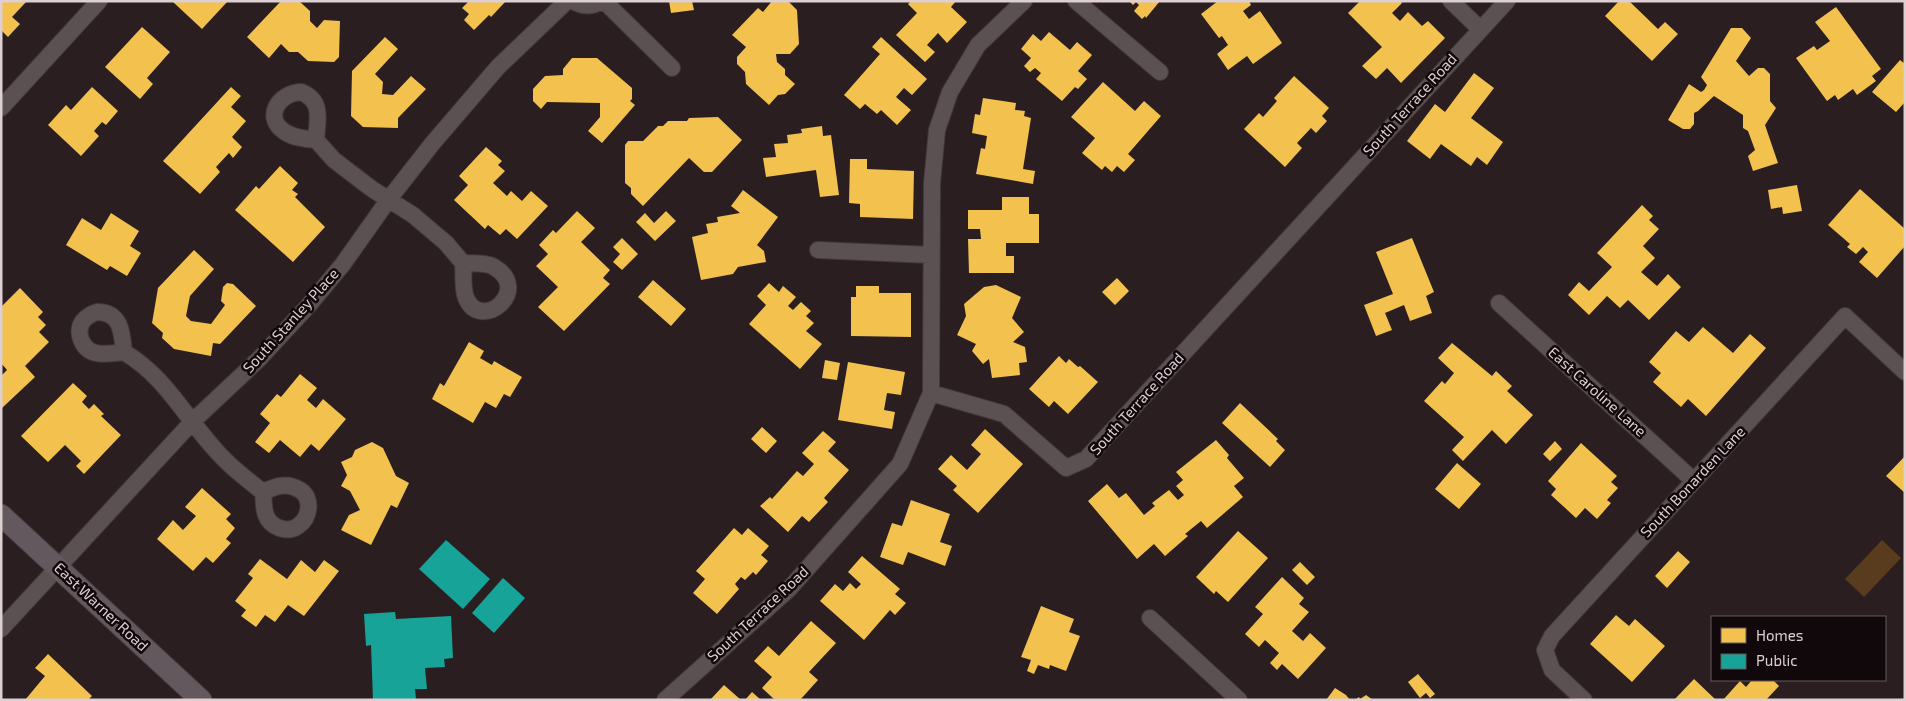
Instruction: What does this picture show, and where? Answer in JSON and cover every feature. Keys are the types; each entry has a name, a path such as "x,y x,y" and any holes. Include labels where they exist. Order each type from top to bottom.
{"main road":[{"name":"East Warner Road","path":"1,515 202,700"}],"street":[{"path":"1,108 100,1"},
{"name":"South Stanley Place","path":"1,629 193,421 259,359 309,305 343,264 432,144 498,67 567,1"},
{"path":"573,1 581,6 591,6 603,1 672,68"},
{"path":"931,393 932,183 937,130 950,92 978,45 1024,1"},
{"path":"1076,1 1160,72"},
{"path":"1451,1 1480,29"},
{"name":"South Terrace Road","path":"665,700 789,589 900,464 931,393 1004,414 1066,468 1086,460 1507,1"},
{"path":"316,140 334,160 372,189 413,215 439,237 463,263"},
{"path":"818,250 931,255"},
{"name":"East Caroline Lane","path":"1499,303 1694,481"},
{"name":"South Bonarden Lane","path":"1584,700 1552,670 1544,650 1552,636 1845,316 1905,372"},
{"path":"124,352 135,358 168,388 212,446 242,476 263,492"},
{"path":"1150,618 1239,700"}],"shaded area":[{"path":"1882,540 1901,558 1864,597 1845,579"}],"building: Homes":[{"path":"1,1 27,1 12,17 20,24 8,37 1,30"},
{"path":"172,1 228,1 202,29"},
{"path":"281,1 299,1 310,11 310,21 317,28 324,20 340,21 339,57 334,62 308,61 298,52 289,52 281,44 269,58 247,37"},
{"path":"469,1 506,1 491,17 489,15 474,30 464,20 469,14 462,8"},
{"path":"669,1 692,1 694,10 671,13"},
{"path":"772,1 788,1 797,10 799,44 790,54 776,54 777,62 785,69 785,75 795,84 785,94 778,95 769,105 746,84 745,72 737,64 737,57 746,47 732,35 758,8 763,12"},
{"path":"911,1 956,1 951,7 967,22 947,43 938,33 927,45 935,52 925,62 896,35 917,13 908,4"},
{"path":"1129,1 1160,1 1146,18 1145,16 1142,19 1134,11 1139,5 1136,2 1133,5"},
{"path":"1218,1 1249,1 1251,5 1243,11 1249,19 1260,11 1282,43 1253,64 1247,56 1228,70 1217,54 1228,45 1222,36 1219,38 1201,14"},
{"path":"1360,1 1400,1 1402,3 1392,13 1400,21 1408,12 1422,26 1428,21 1445,38 1401,83 1387,68 1376,79 1362,66 1382,47 1348,13"},
{"path":"1619,1 1629,1 1658,29 1665,22 1678,34 1652,61 1605,16"},
{"path":"1836,7 1881,69 1872,76 1876,81 1857,95 1853,89 1838,100 1835,95 1827,101 1796,58 1814,46 1817,50 1830,41 1815,22"},
{"path":"142,27 170,52 147,78 153,84 140,99 105,67"},
{"path":"1731,28 1742,28 1751,38 1736,61 1749,76 1758,68 1764,68 1770,74 1770,101 1776,108 1765,125 1778,163 1753,171 1748,156 1755,150 1748,131 1743,128 1743,115 1714,96 1694,113 1694,124 1690,129 1683,129 1668,120 1689,84 1701,92 1704,90 1707,85 1701,77"},
{"path":"1049,32 1070,50 1077,42 1092,55 1078,71 1087,79 1078,89 1075,87 1062,101 1036,79 1041,73 1035,68 1030,72 1024,66 1031,58 1021,49 1033,34 1041,41"},
{"path":"385,37 398,49 375,74 383,82 382,94 393,95 411,76 426,89 398,118 398,128 363,127 351,116 352,71"},
{"path":"881,37 927,79 912,95 904,88 896,97 911,110 897,125 881,110 877,114 865,104 860,109 844,95 880,54 872,47"},
{"path":"572,58 597,58 632,88 632,99 630,101 635,105 602,143 588,131 600,117 600,103 547,102 541,109 533,101 533,89 545,76 563,75 563,69"},
{"path":"1900,60 1905,64 1905,102 1896,112 1872,92"},
{"path":"1474,73 1494,88 1471,118 1503,142 1487,165 1477,157 1471,166 1441,144 1430,159 1407,141 1435,104 1445,112"},
{"path":"1294,76 1329,108 1322,116 1327,121 1316,133 1311,128 1297,143 1302,148 1285,167 1244,129 1259,113 1263,117 1277,101 1274,98"},
{"path":"1103,82 1135,111 1144,101 1161,116 1128,154 1135,160 1124,172 1117,166 1112,172 1105,166 1102,170 1082,153 1095,138 1071,117"},
{"path":"92,87 118,111 106,125 102,122 94,131 99,136 81,156 48,125 66,105 71,110"},
{"path":"231,87 241,96 231,107 246,121 232,137 242,147 233,158 229,153 216,167 220,172 200,194 163,161"},
{"path":"983,98 1016,103 1015,110 1025,111 1024,116 1031,118 1023,169 1035,171 1033,184 976,174 981,148 985,149 987,136 972,133 975,114 980,115"},
{"path":"718,117 742,140 712,172 704,172 689,158 643,206 631,194 631,188 625,183 625,145 628,141 643,141 658,126 663,126 668,121 687,121 689,118"},
{"path":"822,126 823,136 831,135 839,195 820,197 816,170 766,177 763,158 776,157 774,144 788,143 787,135 802,133 801,129"},
{"path":"486,147 502,161 498,165 505,171 493,183 507,196 511,191 522,201 531,191 548,206 517,239 506,229 500,235 488,225 485,229 454,200 468,185 459,176"},
{"path":"850,159 867,159 867,169 914,171 913,219 860,217 860,204 849,203"},
{"path":"280,166 298,183 292,190 298,194 295,197 325,227 293,262 235,210 256,186 259,189"},
{"path":"1797,185 1802,211 1783,214 1782,207 1771,209 1768,190"},
{"path":"1860,189 1905,229 1905,246 1877,278 1859,262 1868,252 1863,247 1856,254 1847,247 1850,244 1828,225"},
{"path":"743,190 778,217 757,245 764,251 766,262 738,267 733,274 701,280 692,237 708,233 706,224 718,222 717,217 740,213 731,206"},
{"path":"1002,197 1029,197 1029,214 1039,214 1039,243 1006,243 1006,256 1014,256 1014,273 969,273 968,239 981,239 980,229 968,229 968,210 1002,210"},
{"path":"1642,205 1653,216 1649,220 1659,229 1643,246 1655,258 1641,272 1657,286 1668,274 1681,287 1649,320 1628,300 1620,308 1607,296 1589,315 1568,295 1579,282 1589,291 1612,267 1597,253"},
{"path":"577,211 595,228 581,242 610,270 603,278 610,284 564,331 538,307 558,287 536,266 548,254 539,245 553,230 556,233"},
{"path":"666,211 676,221 655,241 636,222 645,213 654,223"},
{"path":"111,213 139,231 130,246 141,253 127,276 110,266 107,270 66,245 82,218 101,230"},
{"path":"622,238 638,254 622,270 613,262 620,254 613,247"},
{"path":"1412,238 1434,292 1426,296 1432,313 1410,321 1404,305 1385,313 1392,330 1376,336 1364,305 1393,294 1376,252"},
{"path":"194,250 214,269 190,296 186,316 191,321 211,324 225,305 221,301 223,287 227,283 233,284 256,306 220,344 213,343 211,356 174,349 162,338 163,333 152,323 158,288"},
{"path":"1117,278 1129,291 1115,305 1102,292"},
{"path":"653,280 686,309 671,326 638,297"},
{"path":"769,283 779,292 783,286 796,297 788,306 793,310 801,302 811,311 806,316 814,323 806,331 822,344 800,369 749,324 766,305 757,296"},
{"path":"996,285 1021,297 1012,318 1024,332 1013,342 1025,347 1027,362 1019,363 1020,375 992,378 989,359 983,364 972,351 976,344 957,335 966,316 964,304 984,287"},
{"path":"856,286 879,286 879,293 911,293 911,337 851,336 851,297 856,297"},
{"path":"20,288 43,312 38,317 46,325 39,332 49,342 25,366 35,377 1,409 1,376 7,370 1,363 1,307"},
{"path":"1703,327 1733,353 1750,334 1766,348 1706,416 1688,399 1681,407 1653,382 1661,373 1649,362 1676,331 1689,342"},
{"path":"469,342 484,351 480,358 492,365 494,361 522,377 510,397 504,394 496,408 485,402 473,423 432,399 440,383 444,386"},
{"path":"1452,343 1492,376 1496,371 1512,386 1507,391 1533,415 1506,444 1492,430 1463,461 1452,450 1464,437 1424,401 1442,381 1445,384 1454,373 1438,358"},
{"path":"1059,356 1066,363 1069,359 1078,367 1080,366 1098,382 1068,414 1054,401 1049,407 1029,389"},
{"path":"825,360 840,363 837,380 822,378"},
{"path":"848,362 905,372 901,395 887,393 884,410 895,412 892,429 838,420"},
{"path":"300,374 317,388 307,400 316,408 323,399 346,419 319,451 311,444 300,457 280,440 269,453 255,442 270,423 260,414 277,394 281,397"},
{"path":"73,383 87,396 82,402 89,409 94,404 104,414 101,416 121,435 84,474 76,466 81,461 65,445 48,462 21,436"},
{"path":"1240,403 1278,439 1276,441 1285,450 1270,467 1222,423"},
{"path":"762,427 777,441 766,453 751,439"},
{"path":"985,429 1023,464 978,513 953,490 957,486 938,469 951,455 967,470 981,454 971,445"},
{"path":"823,431 836,442 828,451 849,470 824,498 828,502 809,522 802,516 788,532 760,506 770,497 772,499 797,471 803,476 814,464 802,453"},
{"path":"1216,440 1229,455 1227,458 1244,478 1234,486 1243,497 1207,528 1201,521 1185,534 1188,536 1165,556 1154,544 1137,559 1088,501 1107,484 1119,498 1126,493 1144,515 1155,506 1152,503 1169,490 1178,500 1184,495 1176,486 1183,480 1176,472"},
{"path":"1555,441 1562,449 1550,461 1543,454"},
{"path":"372,442 383,448 396,476 409,483 397,508 391,505 371,545 341,530 349,515 360,510 350,491 341,486 347,475 341,462 352,457 355,450"},
{"path":"1581,443 1617,476 1611,482 1618,488 1607,500 1611,503 1597,519 1585,508 1576,518 1551,495 1556,489 1548,481"},
{"path":"1905,456 1905,493 1886,476"},
{"path":"1457,463 1481,484 1459,509 1435,489"},
{"path":"202,488 231,514 226,519 235,528 226,539 231,543 213,563 206,557 193,571 157,539 173,520 183,530 196,516 185,507"},
{"path":"911,500 950,514 940,542 952,546 945,566 908,552 903,565 880,557 892,523 902,526"},
{"path":"734,528 742,535 748,528 769,546 761,555 768,561 756,575 753,572 745,580 741,577 735,584 739,589 717,614 693,593 705,579 696,571"},
{"path":"1238,531 1268,558 1228,602 1216,591 1214,594 1196,577"},
{"path":"1678,551 1690,562 1667,588 1655,576"},
{"path":"862,556 900,589 895,594 906,603 895,615 890,610 864,640 820,601 835,584 843,591 850,583 856,589 861,584 848,572"},
{"path":"260,559 287,579 301,560 315,572 324,560 339,571 304,616 288,605 275,622 265,615 256,627 241,616 246,610 235,601 253,578 248,574"},
{"path":"1300,562 1315,577 1307,585 1292,570"},
{"path":"1282,577 1304,598 1299,604 1309,612 1292,631 1303,641 1310,633 1326,648 1298,679 1282,664 1277,670 1270,663 1279,653 1265,640 1259,647 1245,634 1263,614 1255,607"},
{"path":"1041,606 1074,619 1069,632 1080,636 1066,671 1050,665 1049,669 1038,665 1034,674 1027,671 1031,660 1021,657"},
{"path":"1616,615 1629,626 1635,619 1665,646 1632,682 1590,644"},
{"path":"811,621 836,643 809,672 818,680 800,700 775,700 762,688 772,677 754,661 768,646 779,656"},
{"path":"48,654 92,696 88,700 25,700 45,676 35,668"},
{"path":"1418,674 1435,694 1430,698 1426,693 1420,698 1408,682"},
{"path":"1694,679 1716,700 1674,700"},
{"path":"1740,681 1746,687 1751,681 1774,681 1779,686 1766,700 1723,700"},
{"path":"724,685 741,700 710,700"},
{"path":"1335,688 1346,695 1350,700 1326,700"},
{"path":"752,692 761,700 745,700"},
{"path":"1366,695 1373,700 1355,700 1359,697 1360,699"}],"building: Public":[{"path":"446,540 490,579 463,609 419,569"},
{"path":"503,578 525,598 494,633 472,613"},
{"path":"395,612 396,619 451,616 453,658 444,659 445,667 425,668 427,689 415,689 416,699 373,700 371,645 366,646 364,614"}]}
